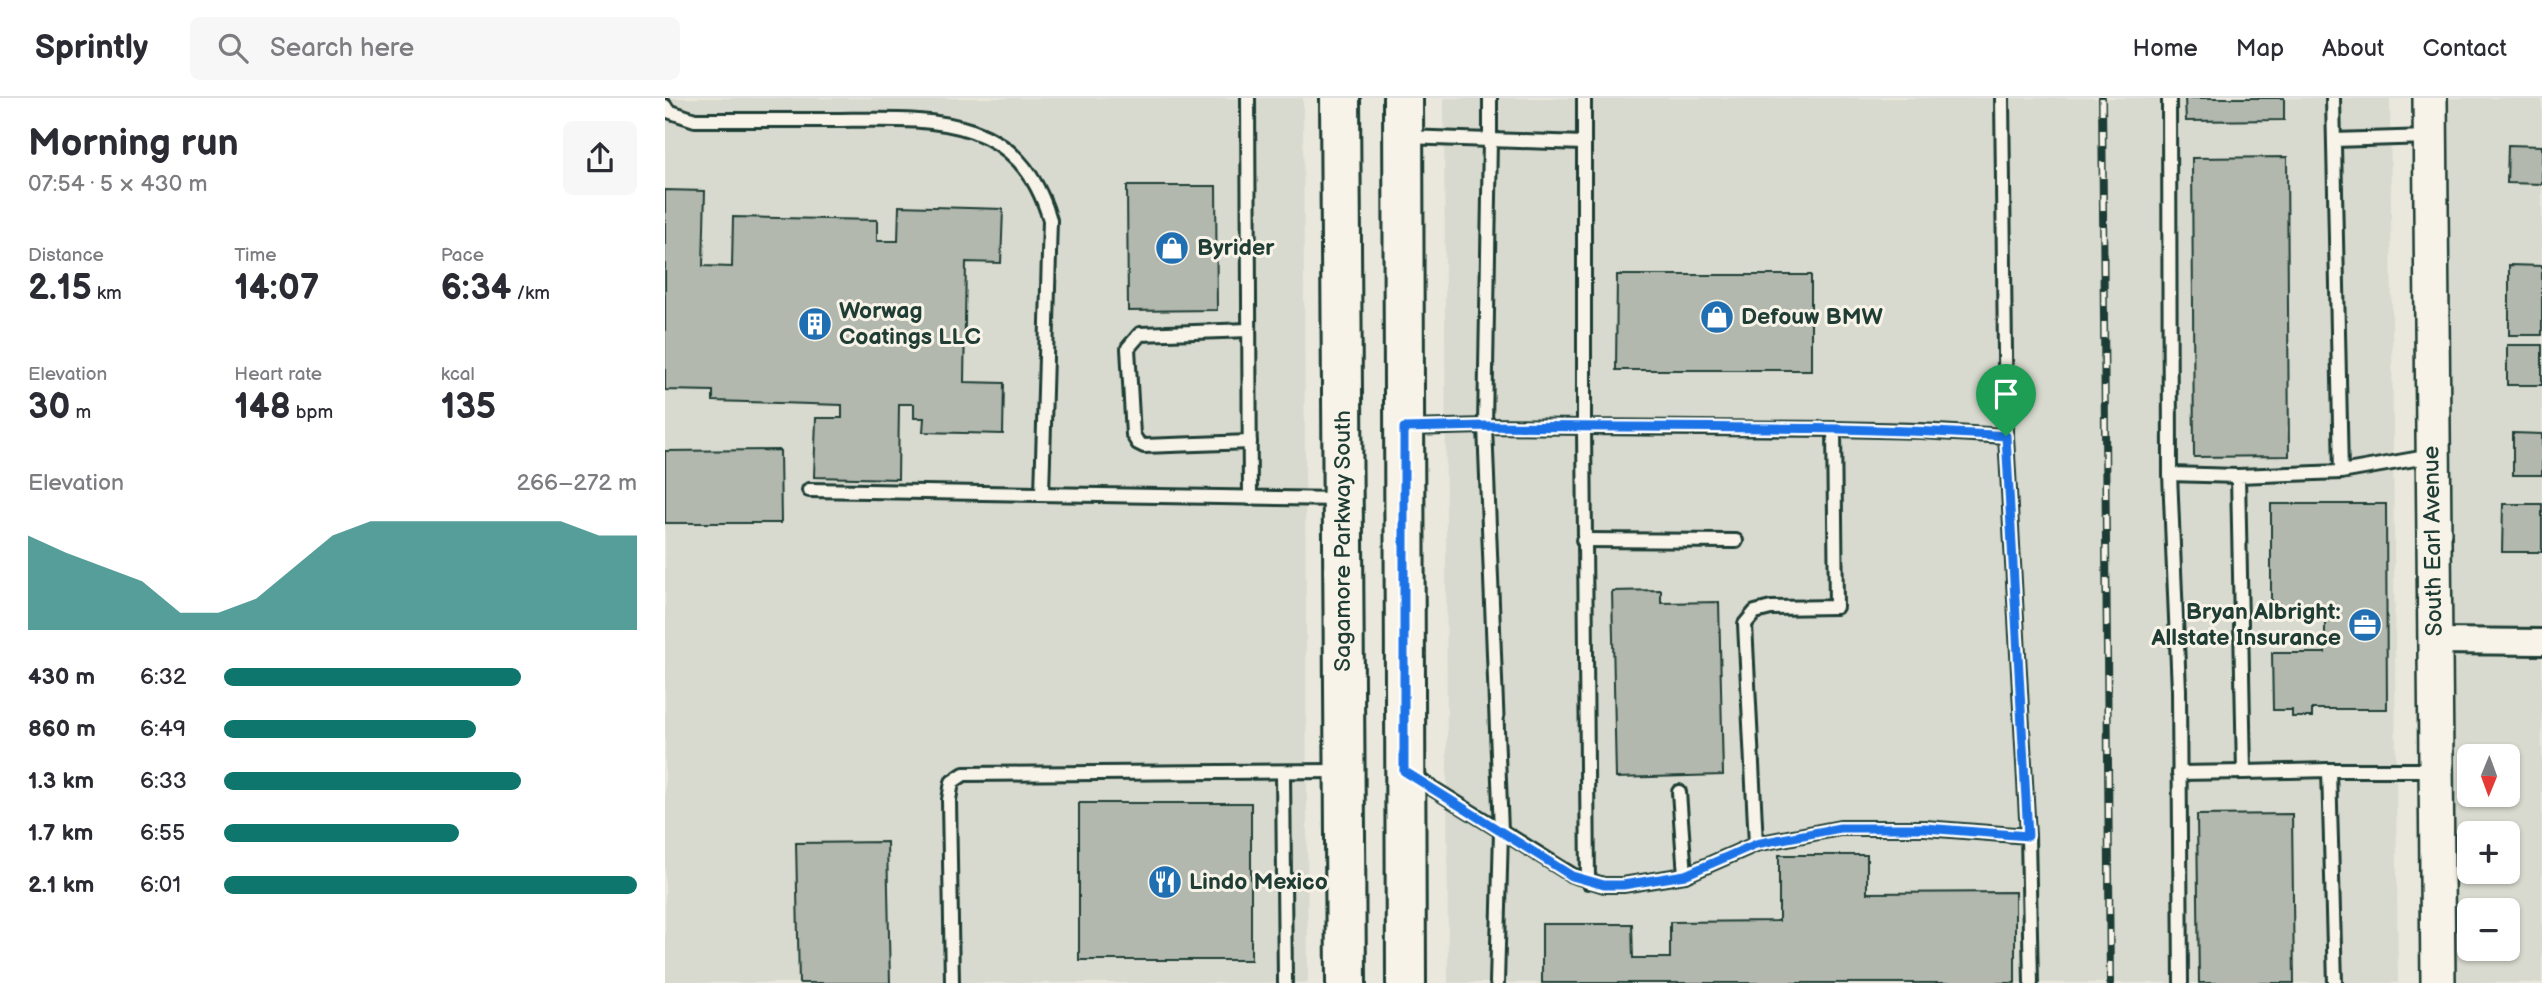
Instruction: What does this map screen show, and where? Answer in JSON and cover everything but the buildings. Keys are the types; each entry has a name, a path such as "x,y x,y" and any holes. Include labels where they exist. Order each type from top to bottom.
{"main road":[{"name":"Sagamore Parkway South","path":"1341,98 1346,983"},
{"path":"1403,98 1406,983"}],"street":[{"name":"South Earl Avenue","path":"2430,98 2438,983"},
{"path":"2435,641 2542,642"}],"lane":[{"path":"1248,98 1250,498"},
{"path":"1490,98 1485,426 1501,831 1497,983"},
{"path":"1584,98 1583,540 1588,882"},
{"path":"2002,98 2006,436 2028,836 2031,983"},
{"path":"2169,98 2170,474 2179,690 2181,983"},
{"path":"2333,98 2341,472"},
{"path":"665,106 668,110 695,120 925,120 971,129 1007,149 1027,171 1043,195 1050,220 1042,494"},
{"path":"1403,137 1584,142"},
{"path":"2334,140 2431,137"},
{"path":"1249,330 1140,334 1128,348 1133,435 1138,443 1144,446 1250,442"},
{"path":"1404,428 1485,426 1834,429 2006,436"},
{"path":"1756,844 1745,624 1755,612 1771,608 1836,607 1834,429"},
{"path":"2170,474 2341,472 2432,456"},
{"path":"2238,475 2244,772"},
{"path":"809,490 1343,499"},
{"path":"1583,540 1736,541"},
{"path":"2329,770 2335,983"},
{"path":"2179,773 2436,770"},
{"path":"952,983 949,800 952,782 964,774 1343,771"},
{"path":"1404,771 1572,876 1588,882 1623,885 1685,875 1756,844 1840,828 1925,828 2028,836"},
{"path":"1283,772 1285,983"},
{"path":"1679,792 1685,875"}],"shaded area":[{"path":"665,98 1303,98 1308,983 665,983"},
{"path":"1444,98 2390,98 2398,983 1448,983"},
{"path":"2430,98 2542,98 2542,983 2438,983"}],"railway":[{"path":"2102,98 2110,983"}],"place":[{"name":"Byrider","path":"1172,248"},
{"name":"Defouw BMW","path":"1717,317"},
{"name":"Worwag Coatings LLC","path":"815,324"},
{"name":"Bryan Albright: Allstate Insurance","path":"2365,625"},
{"name":"Lindo Mexico","path":"1165,882"}],"route":[{"path":"1485,426 1834,429 2006,436 2028,836 1925,828 1840,828 1756,844 1685,875 1623,885 1604,885 1572,876 1404,771 1404,428 1485,426"}]}
